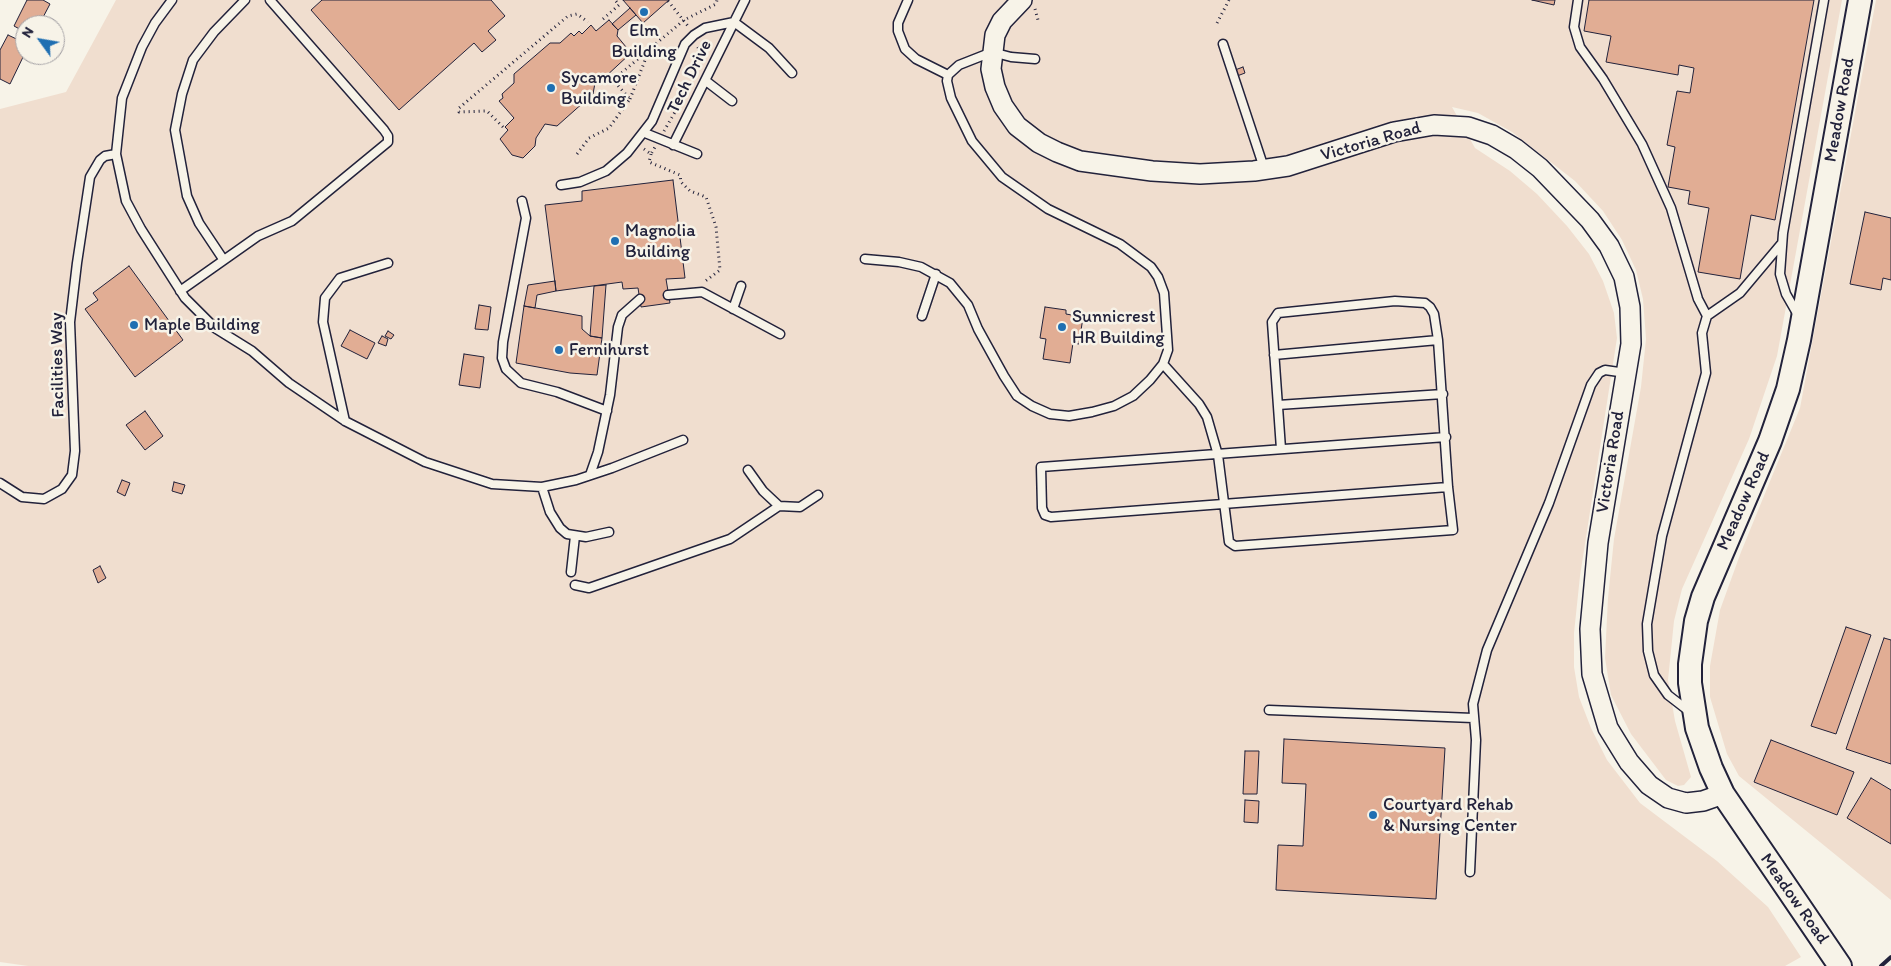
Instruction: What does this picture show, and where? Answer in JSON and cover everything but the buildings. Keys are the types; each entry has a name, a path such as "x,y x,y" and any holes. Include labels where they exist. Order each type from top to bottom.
{"main road":[{"name":"Meadow Road","path":"1838,962 1723,794 1703,749 1694,715 1690,664 1696,621 1712,574 1770,441 1788,389 1802,324 1860,0"}],"street":[{"name":"Victoria Road","path":"1022,0 1002,21 995,35 992,52 993,78 1002,106 1017,126 1039,143 1080,161 1152,171 1200,174 1264,170 1298,163 1394,132 1434,125 1468,127 1500,140 1516,149 1540,168 1590,220 1609,246 1628,292 1631,344 1598,543 1590,629 1592,674 1608,728 1629,762 1649,784 1668,798 1686,803 1723,794"}],"lane":[{"path":"172,0 142,47 122,98 116,154 126,201 141,229 180,291 215,328 252,351 306,396 345,422 425,462 468,477 504,486 542,488 590,475 683,440"},
{"path":"224,259 199,223 187,196 175,130 182,94 193,60 214,32 245,0"},
{"path":"180,291 258,236 292,221 388,142 388,136 378,123 270,0"},
{"name":"Tech Drive","path":"673,145 745,0"},
{"path":"908,0 898,23 898,31 905,49 916,59 948,75"},
{"path":"1578,0 1574,27 1580,47 1603,79 1642,144 1671,208 1698,299 1707,316"},
{"path":"1802,324 1786,294 1780,274 1782,243 1824,0"},
{"path":"734,22 769,48 792,73"},
{"name":"Tech Drive","path":"561,185 580,182 606,171 627,154 645,133 660,106 685,44 705,28 734,22"},
{"path":"1223,44 1264,170"},
{"path":"865,259 921,267 950,282 964,299 1004,376 1017,396 1032,406 1050,414 1069,416 1114,406 1133,396 1150,380 1163,364 1168,350 1164,293 1158,277 1151,267 1120,244 1048,209 1002,177 983,158 964,127 948,90 948,75 959,65 992,52 1011,57 1035,59"},
{"path":"706,81 732,101"},
{"path":"645,133 696,154"},
{"name":"Facilities Way","path":"0,483 22,497 44,499 62,489 72,475 75,451 70,322 77,263 90,177 104,156 116,154"},
{"path":"522,201 526,218 503,342 502,358 506,369 522,383 557,392 606,411"},
{"path":"1694,715 1668,696 1654,676 1648,651 1647,624 1662,536 1706,373 1702,333 1707,316 1740,293 1782,243"},
{"path":"345,422 323,322 325,298 340,278 388,263"},
{"path":"922,316 936,274"},
{"path":"733,309 741,286"},
{"path":"668,294 692,291 702,292 780,334"},
{"path":"590,475 598,452 606,411 618,327 622,315 640,299"},
{"path":"1163,364 1199,404 1208,417 1218,455 1229,542 1235,546 1454,530 1448,487 1438,340 1434,314 1425,303 1361,304 1278,313 1272,322 1281,449"},
{"path":"1274,355 1438,340"},
{"path":"1470,872 1476,740 1473,704 1487,650 1548,503 1591,385 1598,373 1604,370 1626,373"},
{"path":"1278,405 1443,394"},
{"path":"1446,437 1041,467 1042,508 1045,515 1051,516 1448,487"},
{"path":"748,470 763,491 779,506"},
{"path":"542,488 556,522 567,534 586,538 609,532"},
{"path":"575,586 588,588 730,538 779,506 800,507 818,495"},
{"path":"571,572 575,536"},
{"path":"1270,710 1473,718"}],"path":[{"path":"603,19 619,5 615,0"},
{"path":"630,99 613,80 684,20 716,4 717,0"},
{"path":"1217,23 1229,0"},
{"path":"503,127 487,111 460,112 459,108 568,16 577,14 588,22"},
{"path":"577,154 589,138 608,128 630,99 649,50"},
{"path":"651,154 649,162 680,175 681,182 690,191 706,197 712,211 720,250 720,270 703,282 697,282"}],"shaded area":[{"path":"116,0 1842,0 1777,356 1749,439 1682,589 1674,621 1668,680 1675,721 1691,777 1684,785 1678,786 1666,780 1631,734 1611,695 1605,658 1608,598 1614,539 1641,387 1646,339 1643,299 1636,270 1622,240 1603,211 1575,181 1512,132 1478,113 1452,107 1475,148 1510,171 1537,194 1567,226 1589,254 1603,281 1614,313 1617,338 1580,576 1574,633 1574,667 1579,697 1591,728 1607,760 1640,803 1717,861 1768,907 1801,957 1785,966 28,966 0,962 0,109 66,92"},
{"path":"1876,0 1891,0 1891,900 1739,776 1727,754 1710,697 1710,666 1720,610 1741,552 1800,408"}],"railway":[{"path":"1881,966 1891,957"}],"place":[{"name":"Elm Building","path":"644,12"},
{"name":"Sycamore Building","path":"551,88"},
{"name":"Magnolia Building","path":"615,241"},
{"name":"Maple Building","path":"134,325"},
{"name":"Sunnicrest HR Building","path":"1062,327"},
{"name":"Fernihurst","path":"559,350"},
{"name":"Courtyard Rehab & Nursing Center","path":"1373,815"}]}
